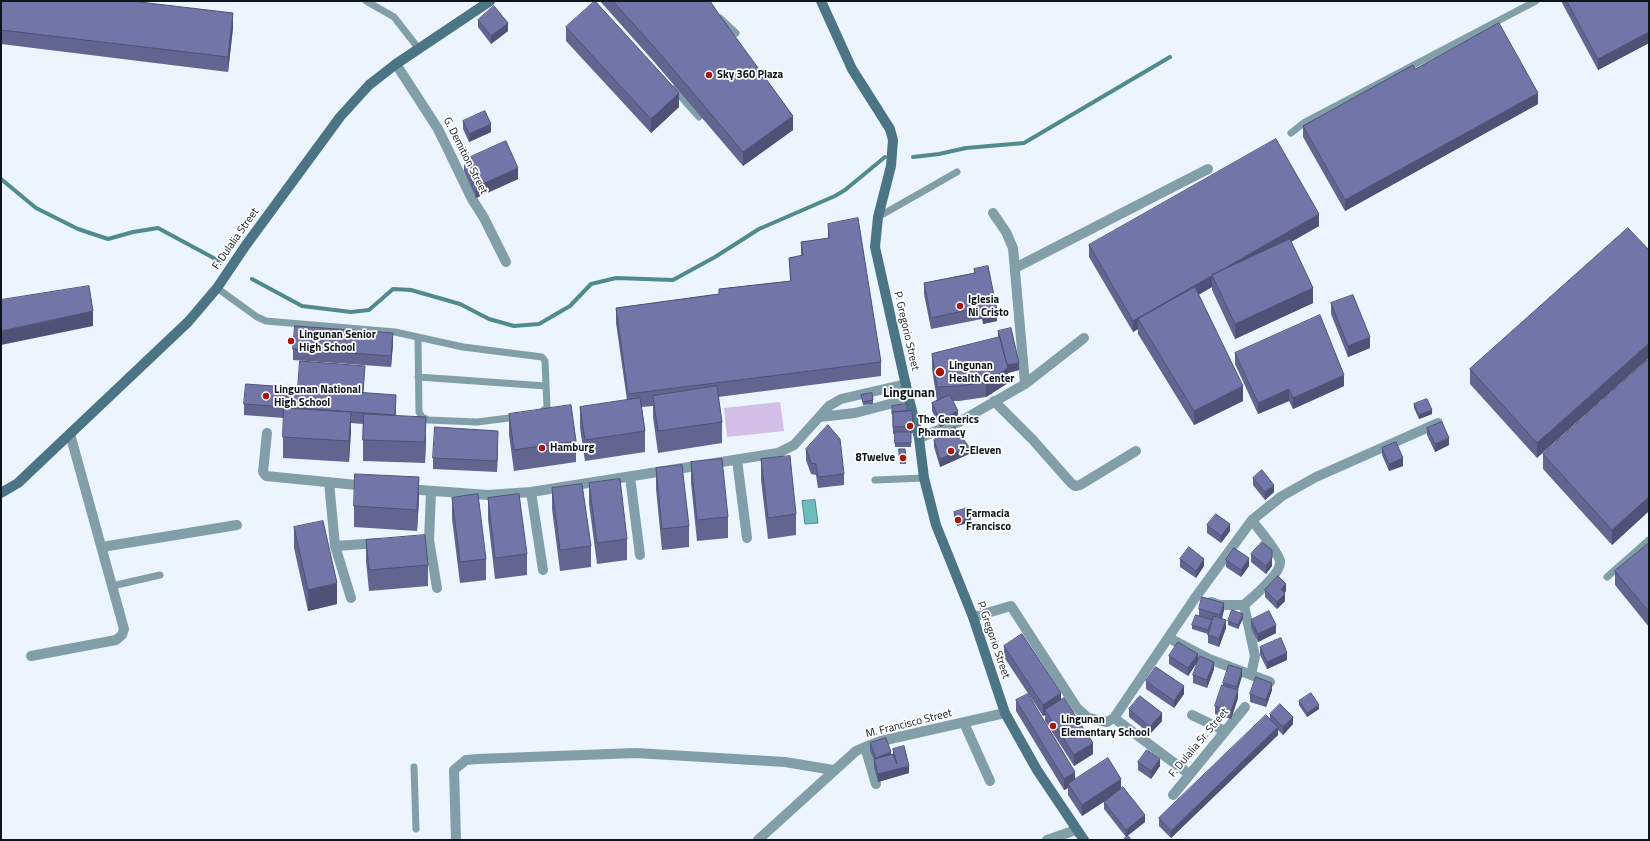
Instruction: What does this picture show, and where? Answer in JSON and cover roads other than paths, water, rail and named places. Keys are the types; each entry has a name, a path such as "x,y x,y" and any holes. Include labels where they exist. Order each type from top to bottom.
{"street":[{"name":"F. Dulalia Street","path":"1,493 18,483 183,327 217,288 246,245 340,117 369,85 396,64 490,1"},
{"name":"P. Gregorio Street","path":"821,1 852,69 890,129 893,140 891,166 878,217 875,247 919,438 924,478 936,525 973,617 1005,713 1037,770 1084,840"},
{"name":"G. Demition Street","path":"396,64 438,129 472,199 484,218 506,262"},
{"path":"1015,268 1208,169"},
{"path":"993,213 1006,232 1013,248 1025,384"},
{"path":"919,438 961,421 1025,384 1084,338"},
{"path":"399,489 488,495 530,492 737,460 778,452 794,445 829,406 842,399 906,384"},
{"path":"876,392 880,407"},
{"path":"820,417 856,413 909,399"},
{"path":"994,401 1033,440 1071,483 1076,486 1136,451"},
{"path":"973,617 1011,606 1077,708 1088,718 1100,722 1108,722 1114,718 1195,598 1252,520 1282,496 1316,477 1438,423"},
{"path":"267,433 263,472 266,476 376,487"},
{"path":"31,656 116,640 124,630 70,434"},
{"path":"737,460 747,538"},
{"path":"630,477 640,555"},
{"path":"328,482 335,546 351,598"},
{"path":"431,492 425,540 437,588"},
{"path":"530,492 543,570"},
{"path":"1195,598 1220,605 1244,606 1268,584 1279,566 1280,560 1271,545 1252,520"},
{"path":"102,547 237,526"},
{"path":"335,546 390,542"},
{"path":"1244,606 1255,656 1251,675"},
{"path":"1169,638 1209,659 1270,682"},
{"name":"F. Dulalia Sr. Street","path":"1173,795 1245,707"},
{"name":"M. Francisco Street","path":"758,840 833,770 864,747 881,741 1005,713"},
{"path":"1192,716 1225,731"},
{"path":"1114,718 1189,774"},
{"path":"964,723 990,781"},
{"path":"864,747 876,784"},
{"path":"456,840 454,770 466,760 636,753 785,762 833,770"},
{"path":"1047,840 1076,830"}],"lane":[{"path":"366,1 394,16 419,49"},
{"path":"1291,133 1305,122 1536,1"},
{"path":"714,11 717,16 736,33"},
{"path":"668,82 699,117"},
{"path":"878,217 957,172"},
{"path":"217,288 257,317 266,321 395,332 418,339 463,347 542,357 545,361 547,407 540,414 477,422 428,420 422,417 419,412 418,339"},
{"path":"418,377 546,386"},
{"path":"875,480 924,478"},
{"path":"1607,577 1649,540"},
{"path":"112,586 160,575"},
{"path":"414,767 416,829"}],"water":[{"path":"815,500 818,523 805,524 802,501"}],"waterway":[{"path":"913,157 939,154 966,148 1024,143 1170,57"},
{"path":"252,279 302,306 351,312 369,310 393,289 411,290 460,304 489,319 514,326 539,324 570,306 591,284 616,278 673,280 715,257 759,229 835,196 845,190 885,157"},
{"path":"1,179 36,208 78,229 108,239 133,232 158,228 221,262"}],"place":[{"name":"Sky 360 Plaza","path":"709,75"},
{"name":"Iglesia Ni Cristo","path":"960,306"},
{"name":"Lingunan Senior High School","path":"291,341"},
{"name":"Lingunan Health Center","path":"940,372"},
{"name":"Lingunan National High School","path":"266,396"},
{"name":"The Generics Pharmacy","path":"910,426"},
{"name":"Hamburg","path":"542,448"},
{"name":"7-Eleven","path":"951,451"},
{"name":"8Twelve","path":"903,458"},
{"name":"Farmacia Francisco","path":"958,520"},
{"name":"Lingunan Elementary School","path":"1053,726"}],"district":[{"name":"Lingunan","path":"909,394"}]}
